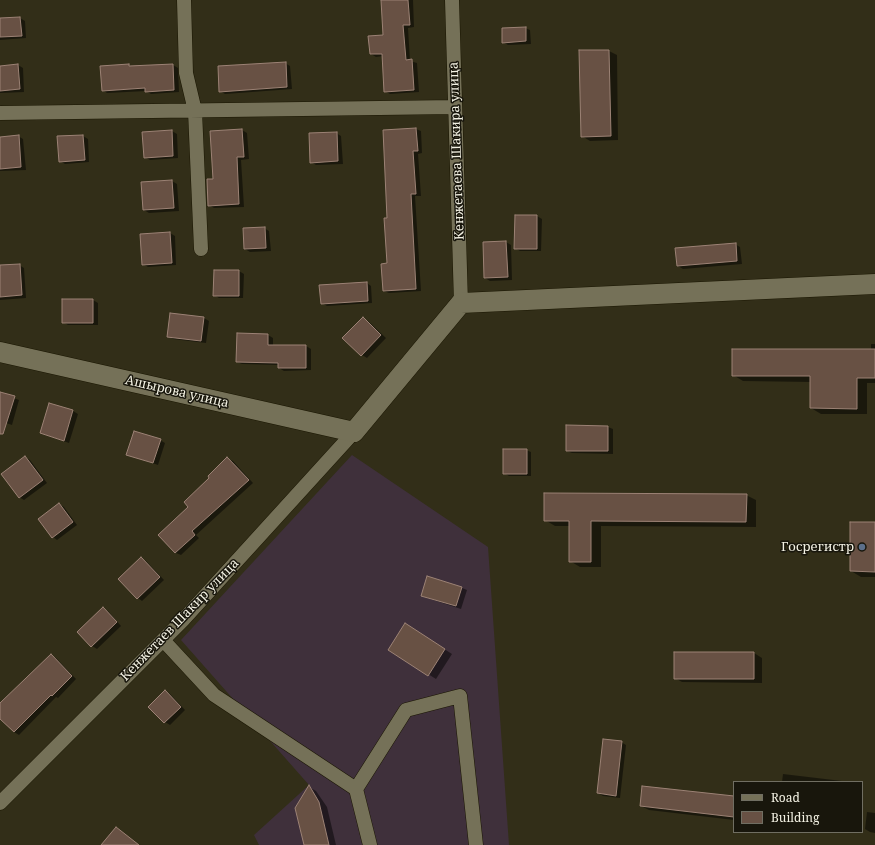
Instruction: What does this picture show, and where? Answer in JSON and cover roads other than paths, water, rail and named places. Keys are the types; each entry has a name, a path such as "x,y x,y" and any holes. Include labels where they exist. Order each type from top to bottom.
{"street":[{"path":"184,0 186,73 195,110 201,249"},
{"name":"Кенжетаева Шакира улица","path":"452,0 461,302"},
{"path":"0,113 455,107"},
{"path":"354,432 461,302 875,284"},
{"name":"Ашырова улица","path":"0,352 354,432"},
{"name":"Кенжетаев Шакир улица","path":"0,803 183,620 354,432"},
{"path":"163,640 214,695 356,789 370,845"},
{"path":"356,789 406,710 460,696 476,845"}],"place":[{"name":"Госрегистр","path":"862,547"}]}
